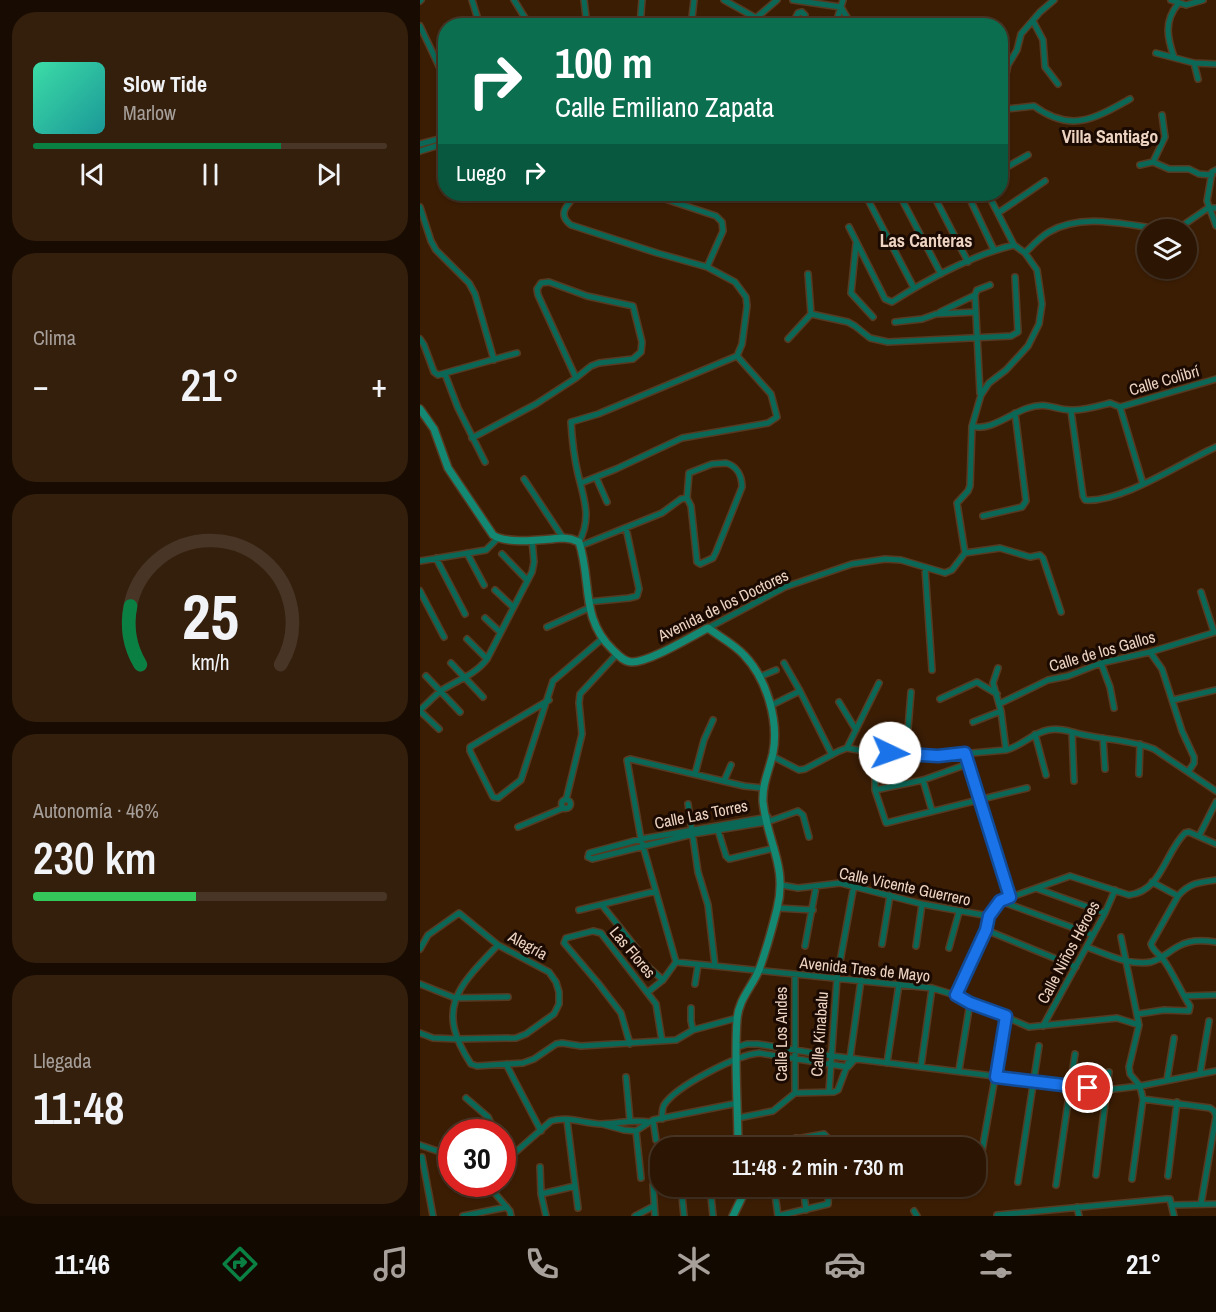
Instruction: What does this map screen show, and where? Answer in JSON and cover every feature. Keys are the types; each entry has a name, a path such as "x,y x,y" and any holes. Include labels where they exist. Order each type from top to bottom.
{"main road":[{"path":"420,409 434,429 448,468 493,535 498,538 532,540 563,538 571,539 579,544 589,605 602,639 617,654"},
{"path":"708,628 736,647 749,661 759,677 770,706 774,733 772,756 763,788 781,885 777,908 758,972 745,993 737,1018 738,1137"},
{"name":"Avenida de los Doctores","path":"617,654 625,661 633,662 653,655 708,628"},
{"path":"733,1216 742,1197"}],"street":[{"path":"472,0 478,18"},
{"path":"514,0 525,18"},
{"path":"584,0 586,18"},
{"path":"641,18 642,0"},
{"path":"692,18 694,0"},
{"path":"724,0 756,18 777,0"},
{"path":"793,0 841,7"},
{"path":"838,18 843,0"},
{"path":"1008,65 1017,50 1022,34 1054,0"},
{"path":"1171,0 1186,5 1203,0"},
{"path":"1174,57 1168,41 1168,22 1171,12 1178,4"},
{"path":"841,7 847,18"},
{"path":"1033,21 1043,40 1046,67 1058,84"},
{"path":"420,26 438,64"},
{"path":"1156,53 1194,63 1216,64"},
{"path":"1194,63 1198,79"},
{"path":"1008,109 1034,106 1051,117 1066,122 1091,118 1130,99"},
{"path":"1153,162 1165,137 1162,115"},
{"path":"420,144 438,139"},
{"path":"420,151 438,145"},
{"path":"1008,166 1028,154"},
{"path":"1140,165 1153,162 1169,169 1189,169 1199,174 1214,172 1207,201 1216,226"},
{"path":"998,213 1045,181"},
{"path":"571,201 563,215 565,221 571,225 707,267 735,282 746,297 742,344 737,356 598,414 571,422 576,462 587,503 587,519 579,544"},
{"path":"671,201 716,216 722,222 723,231 707,267"},
{"path":"870,201 914,288"},
{"path":"903,201 941,274"},
{"path":"937,201 968,262"},
{"path":"971,201 994,250"},
{"path":"992,201 1014,245 1025,254 1037,270 1042,304 1039,324 1028,346 1006,370 989,383 981,395 972,426 970,486 965,495 959,499 956,508 965,553 1000,548 1030,557 1040,555 1061,612"},
{"path":"420,207 436,250 470,283 494,360"},
{"path":"1192,219 1208,208 1216,208"},
{"path":"1025,254 1049,232 1078,223 1090,221 1137,226"},
{"path":"849,227 885,299 892,302 941,274 994,250 1014,245"},
{"path":"856,242 851,293 873,317"},
{"path":"788,339 811,314 808,274"},
{"path":"811,314 848,322 870,338 888,342 1011,336 1018,332 1015,277"},
{"path":"472,438 536,404 576,378 591,366 599,363 626,361 637,357 640,352 642,342 633,306 587,296 549,282 541,283 537,289 538,295 576,378"},
{"path":"981,395 975,295 977,290 990,285"},
{"path":"895,322 922,319 975,295"},
{"path":"936,314 976,312"},
{"path":"420,339 434,372 438,375 517,353"},
{"path":"581,483 682,438 768,423 777,417 771,394 737,356"},
{"path":"445,374 451,393 485,462"},
{"name":"Calle Colibrí","path":"1071,411 1110,403 1120,407 1216,379"},
{"path":"972,426 982,428 1039,405 1051,405 1071,411 1085,500 1116,494 1143,484 1216,447"},
{"path":"1120,407 1143,484"},
{"path":"983,516 1022,507 1026,501 1015,413"},
{"path":"726,463 737,469 742,487 716,552 713,558 706,563 697,562 691,506 687,498 687,478 693,470 712,464 726,463"},
{"path":"596,477 607,502"},
{"path":"524,479 563,538"},
{"path":"579,544 662,513 681,499 687,498"},
{"path":"547,627 589,605 637,596 639,589 626,528"},
{"path":"420,561 486,550 498,538"},
{"path":"440,729 420,710 441,691 482,665 487,658 532,572 534,562 532,540"},
{"path":"467,553 484,585"},
{"name":"Avenida de los Doctores","path":"708,628 785,587 852,564 885,559 901,560 945,573 952,570 965,553"},
{"path":"501,554 527,580"},
{"path":"436,558 465,614"},
{"path":"925,567 932,670"},
{"path":"495,590 513,607"},
{"path":"420,591 444,637"},
{"path":"1201,592 1216,642"},
{"path":"485,618 500,632"},
{"name":"Calle de los Gallos","path":"999,704 1048,680 1068,676 1101,663 1150,652 1213,633"},
{"path":"467,639 487,658"},
{"path":"549,700 470,747 495,799 521,780 549,700 553,681 602,639"},
{"path":"1150,652 1162,669 1182,731 1194,757 1194,763 1188,772"},
{"path":"518,827 563,807 570,807 570,802 566,800 582,734 580,694 617,654"},
{"path":"451,663 483,697"},
{"path":"784,663 832,755"},
{"path":"1101,663 1110,687 1114,708"},
{"path":"998,668 993,682 1001,711 1006,750"},
{"path":"759,677 776,670"},
{"path":"426,676 460,712"},
{"path":"940,699 977,682 997,694"},
{"path":"847,748 879,684"},
{"path":"1173,700 1216,690"},
{"path":"770,706 800,691"},
{"path":"906,753 911,692"},
{"path":"839,702 856,729"},
{"path":"973,722 1001,711"},
{"path":"695,774 712,720"},
{"path":"772,756 799,770 806,769 847,748 875,753 938,756 1006,750 1015,748 1035,734 1058,728 1155,749 1216,791"},
{"path":"1072,732 1074,781"},
{"path":"1035,734 1046,775"},
{"path":"1103,738 1106,769"},
{"path":"1139,774 1140,744"},
{"path":"875,753 874,790 886,823 1027,788"},
{"path":"965,753 1010,897"},
{"path":"648,992 663,980 676,962 642,842 627,760 744,786 763,788"},
{"path":"874,790 923,780 968,764"},
{"path":"724,781 731,765"},
{"path":"923,780 933,812"},
{"path":"1199,836 1216,802"},
{"path":"688,804 698,872 708,905 715,966"},
{"path":"769,819 801,812 809,837"},
{"name":"Calle Las Torres","path":"692,832 718,830 769,819"},
{"name":"Calle Las Torres","path":"642,842 769,819"},
{"path":"718,830 729,859 775,848"},
{"path":"1178,896 1152,882 1182,836 1189,832 1216,844"},
{"path":"642,842 592,859 588,857 589,853 642,842"},
{"path":"956,995 986,930 989,916 1000,901 1038,889 1064,876 1115,890"},
{"path":"1138,1014 1164,1010 1189,1011 1190,1006 1162,958 1151,944 1178,896 1187,886 1216,880"},
{"name":"Calle Niños Héroes","path":"1043,1026 1105,913 1115,890 1130,895 1138,894 1152,882"},
{"name":"Calle Vicente Guerrero","path":"781,885 798,888 840,883 854,885 922,904 989,916"},
{"name":"Calle Kinabalu","path":"829,1092 837,978 854,885"},
{"path":"805,946 816,887"},
{"path":"1038,889 1105,913"},
{"path":"579,910 656,891"},
{"path":"882,944 890,896"},
{"path":"1000,901 1093,935"},
{"path":"916,946 922,904"},
{"path":"602,905 637,949"},
{"path":"777,908 813,910"},
{"path":"949,948 959,912"},
{"name":"Alegría","path":"420,949 428,935 459,913 498,945 549,972 559,992 559,1004 554,1014 522,1036 458,1040 433,1038 420,1033"},
{"path":"986,930 1076,967"},
{"name":"Las Flores","path":"630,1044 621,1013 564,943 564,940 593,931 601,933 656,1004 662,1041"},
{"path":"1121,937 1139,1025 1129,1067 1130,1074 1140,1086 1143,1099 1132,1179"},
{"path":"1087,947 1127,962 1149,962 1162,958 1188,942 1203,940 1216,942"},
{"path":"498,945 465,980 455,998 453,1025 471,1064 477,1066 523,1063 534,1059 556,1044 581,1046 676,1040 693,1030 737,1018"},
{"name":"Avenida Tres de Mayo","path":"676,962 932,988 956,995 1029,1027 1117,1018 1139,1025"},
{"path":"645,964 663,980"},
{"path":"695,984 699,965"},
{"name":"Calle Los Andes","path":"795,975 795,1093"},
{"path":"738,1118 773,1111 795,1093 838,1090 853,1058 861,980"},
{"path":"420,984 455,998 508,997"},
{"path":"887,1063 899,984"},
{"path":"921,1066 932,988"},
{"path":"1184,996 1216,995"},
{"path":"959,1070 970,1003"},
{"path":"691,1008 693,1030"},
{"path":"985,1137 1006,1016"},
{"path":"1200,1074 1209,1021"},
{"path":"1167,1080 1174,1038"},
{"path":"737,1047 758,1044 832,1056 1106,1090 1140,1086 1216,1071"},
{"path":"1018,1182 1039,1046"},
{"path":"662,1119 662,1108 668,1099 698,1078 737,1058 759,1053 848,1067"},
{"path":"1056,1185 1075,1054"},
{"path":"506,1064 541,1131"},
{"path":"1096,1175 1109,1072"},
{"path":"626,1077 630,1121"},
{"path":"466,1098 489,1119"},
{"path":"1143,1099 1177,1102 1210,1108 1214,1111 1216,1116 1201,1204"},
{"path":"1168,1176 1177,1102"},
{"path":"600,1124 651,1121 738,1103"},
{"path":"516,1153 551,1121 558,1119 636,1131 651,1121"},
{"path":"567,1120 578,1208"},
{"path":"651,1121 655,1137"},
{"path":"636,1131 641,1178"},
{"path":"806,1137 826,1135 826,1137"},
{"path":"420,1145 438,1151"},
{"path":"422,1157 433,1216"},
{"path":"540,1167 541,1194 546,1216"},
{"path":"541,1194 575,1186"},
{"path":"498,1197 511,1216"},
{"path":"654,1197 655,1216"},
{"path":"682,1197 684,1216"},
{"path":"712,1197 713,1216"},
{"path":"775,1197 778,1216 828,1204 828,1197"},
{"path":"804,1197 806,1210"},
{"path":"1172,1202 1174,1216"},
{"path":"997,1215 1077,1207 1172,1202 1216,1204"},
{"path":"635,1216 654,1206"},
{"path":"463,1216 482,1214 507,1207"},
{"path":"1077,1207 1079,1216"}],"district":[{"name":"Villa Santiago","path":"1110,136"},
{"name":"Las Canteras","path":"926,240"}],"route":[{"path":"890,753 938,756 965,753 1010,897 1000,901 989,916 986,930 956,995 970,1003 1006,1016 996,1077 1088,1088"}]}
